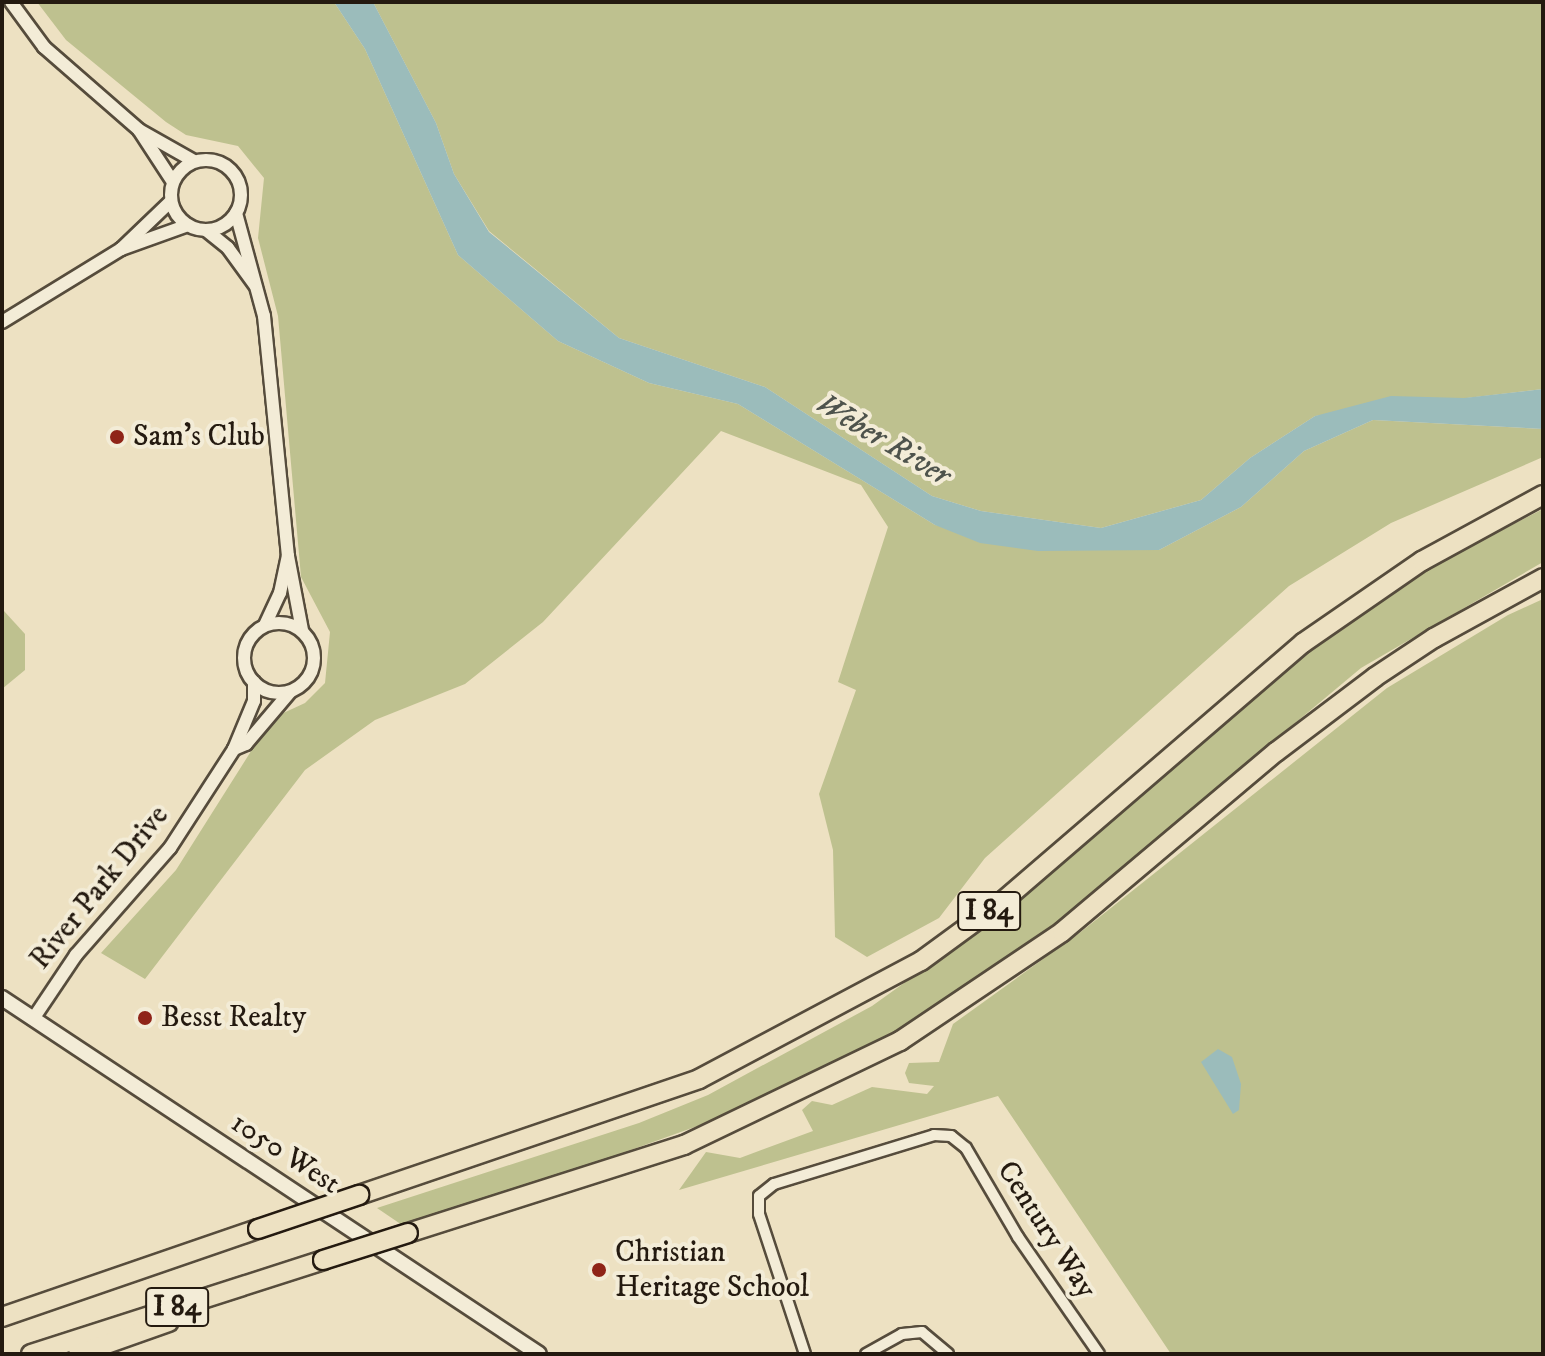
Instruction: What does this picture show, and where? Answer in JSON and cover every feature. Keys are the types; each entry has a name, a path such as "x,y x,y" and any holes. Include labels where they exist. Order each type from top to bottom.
{"highway":[{"name":"I 84","path":"7,1314 699,1079 921,961 1003,901 1303,643 1422,561 1543,495"},
{"name":"I 84","path":"31,1354 684,1145 900,1041 1062,932 1276,752 1375,677 1434,638 1543,578"},
{"path":"78,1354 275,1285 323,1260"}],"main road":[{"name":"1050 West","path":"2,998 539,1354"}],"street":[{"path":"11,2 44,47 139,130 194,161 222,163 236,176 242,194 236,213 223,226 206,230"},
{"path":"139,130 173,182"},
{"path":"121,249 171,201 173,182 194,161"},
{"path":"171,201 188,225"},
{"path":"236,213 264,316 288,556 302,630 315,658 308,679 291,691 271,692 254,682 245,665 245,647 265,625 280,593 288,556"},
{"path":"2,322 121,249 188,225 206,230 228,248 255,285"},
{"path":"265,625 284,622 302,630"},
{"name":"River Park Drive","path":"33,1019 76,955 154,871 234,749 254,701 254,682"},
{"name":"River Park Drive","path":"234,749 291,691"},
{"name":"Century Way","path":"805,1354 759,1214 759,1196 789,1180 934,1135 951,1136 966,1148 1018,1237 1099,1354"},
{"path":"866,1354 902,1334 922,1332 948,1354"}],"green space":[{"path":"37,2 334,2 365,49 458,255 558,341 649,383 738,404 935,525 1159,550 1241,507 1304,451 1373,420 1543,429 1543,457 1391,523 1289,586 985,858 939,918 867,957 835,937 833,850 819,794 856,690 838,682 888,527 861,485 721,431 543,622 465,684 375,720 305,770 145,979 101,953 176,870 260,737 279,715 305,703 325,683 330,632 301,577 278,316 258,238 264,178 238,146 186,135 166,122 66,40"},
{"path":"373,2 1543,2 1543,389 1315,416 1250,458 1201,500 1101,528 981,511 932,496 765,387 619,338 489,231 454,174 436,123"},
{"path":"1543,509 1543,562 1361,668 1051,927 969,986 883,1038 728,1115 567,1173 402,1225 377,1208 639,1123 708,1095 872,1006 1024,897 1303,652 1428,568"},
{"path":"1543,599 1543,1354 1171,1354 998,1096 679,1190 706,1152 740,1158 813,1131 802,1110 812,1101 832,1105 872,1087 927,1094 934,1086 909,1083 905,1073 909,1063 939,1062 953,1024 1082,931 1387,688 1508,615"},
{"path":"4,611 25,634 25,670 2,689"}],"water":[{"path":"334,2 373,2 436,123 454,174 489,232 619,338 765,387 932,496 981,511 1101,528 1201,500 1250,458 1315,416 1391,396 1464,398 1543,389 1543,429 1373,420 1304,451 1241,507 1159,550 1038,551 980,543 935,525 738,404 649,383 558,341 458,255 365,49"},
{"path":"1218,1049 1232,1057 1241,1084 1239,1110 1233,1114 1201,1062"}],"place":[{"name":"Sam's Club","path":"117,437"},
{"name":"Besst Realty","path":"145,1018"},
{"name":"Christian Heritage School","path":"599,1270"}],"water label":[{"name":"Weber River","path":"883,440"}]}
